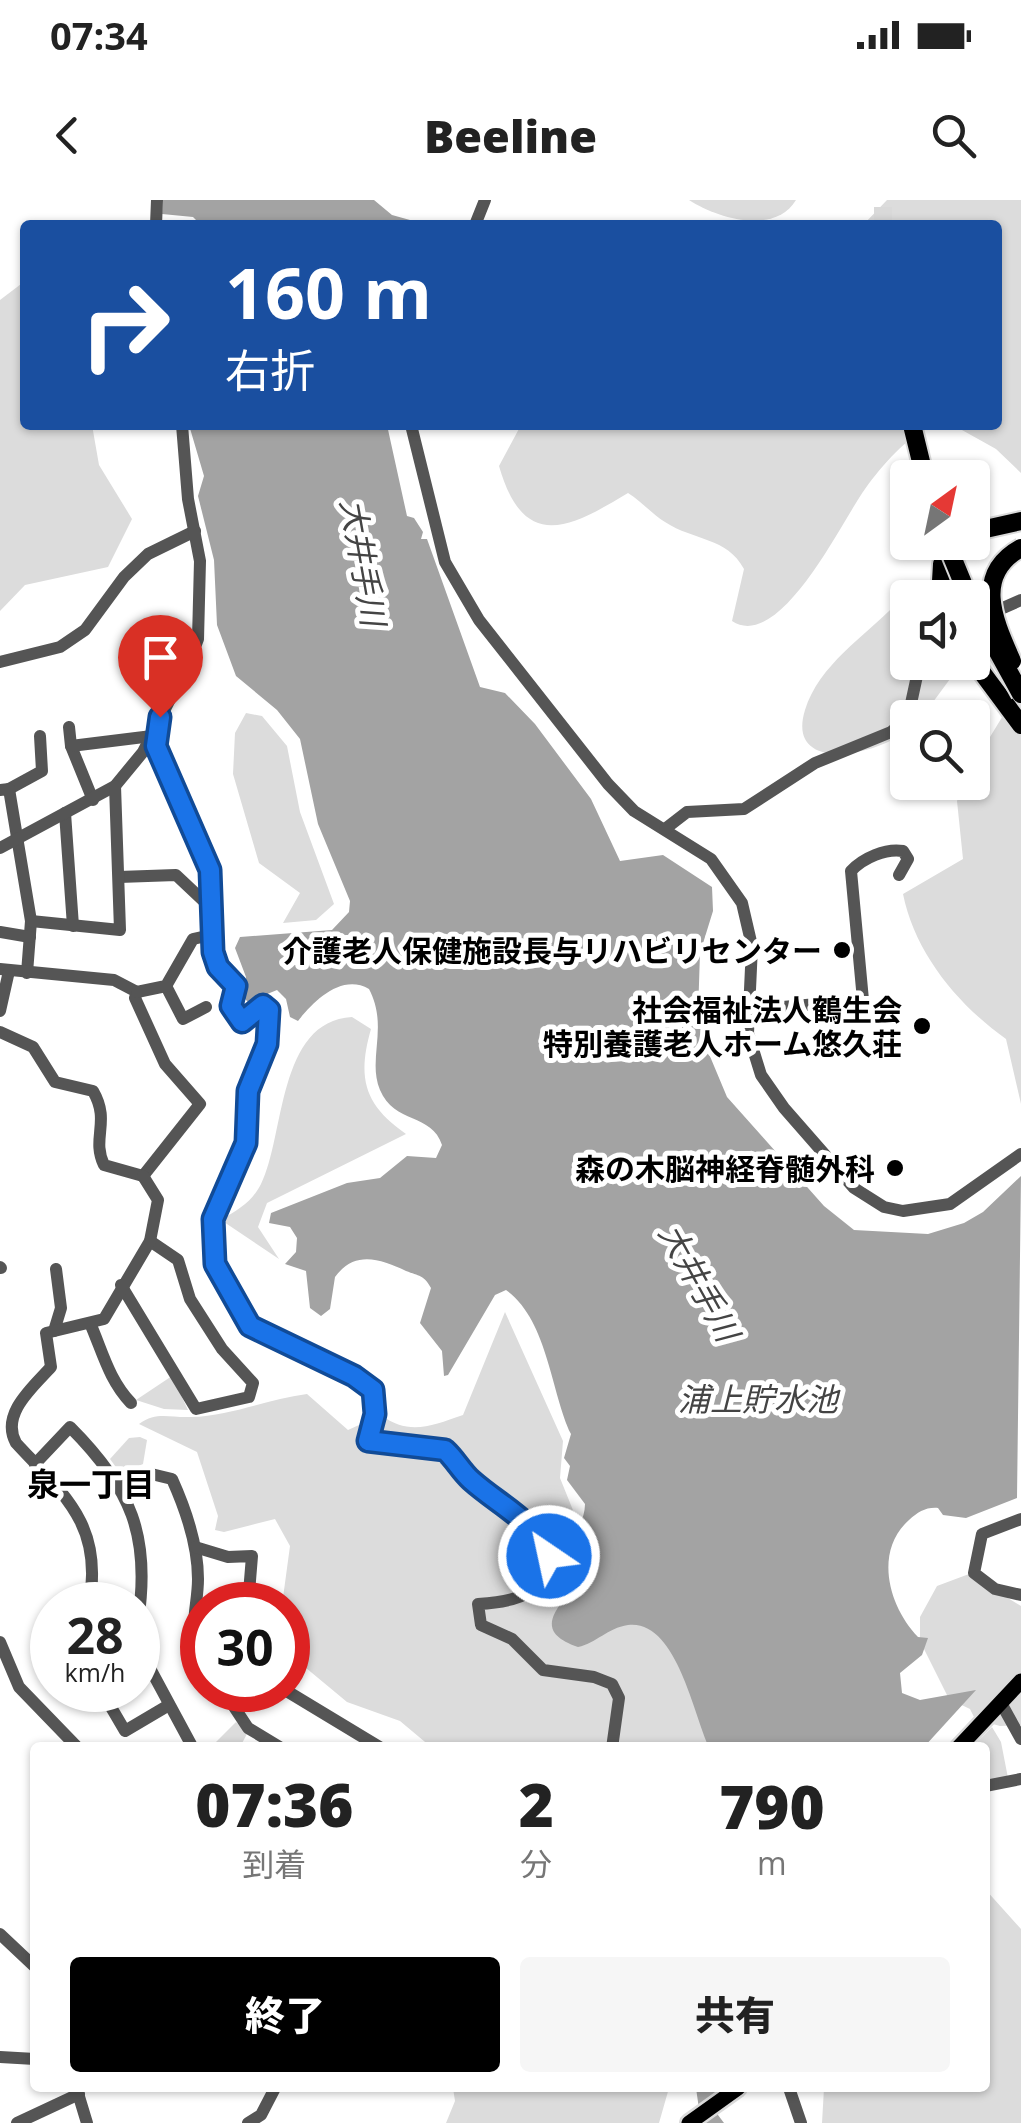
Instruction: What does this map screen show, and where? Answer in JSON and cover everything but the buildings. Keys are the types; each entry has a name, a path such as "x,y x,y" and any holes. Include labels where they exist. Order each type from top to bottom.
{"highway":[{"path":"909,430 917,460"},
{"path":"990,528 1021,521"},
{"path":"1016,669 990,610 990,589 997,570 1021,548"},
{"path":"990,638 1021,694"},
{"path":"990,652 1021,705"},
{"path":"988,680 1021,724"}],"main road":[{"path":"964,1742 1021,1682"},
{"path":"688,2123 732,2092"}],"street":[{"path":"0,848 116,786 154,732 198,639 200,562 183,430"},
{"path":"413,430 435,531 457,587 608,784 634,810 712,859 742,903 752,946 754,978 748,1033 761,1076 854,1188 884,1207 922,1211 950,1204 1021,1154"},
{"path":"0,662 60,647 85,630 124,577 148,554 195,531"},
{"path":"990,614 1021,600"},
{"path":"665,828 687,812 744,809 815,764 891,732 910,708 916,680"},
{"path":"69,727 71,746 93,800"},
{"path":"71,746 154,732"},
{"path":"154,732 164,768 210,870 211,935 218,967 236,986 231,1006 242,1022 263,1005 269,1010 270,1028 248,1091 246,1143 213,1219 220,1279 250,1326 354,1376 373,1390 375,1414 368,1441 445,1450 467,1476 522,1517 542,1539 549,1556 538,1588 523,1597 478,1604 481,1624 512,1638 543,1670 594,1677 612,1684 618,1698 613,1742"},
{"path":"28,974 31,921 18,837 4,790 42,770 40,736"},
{"path":"31,921 120,930 116,786"},
{"path":"65,814 73,926"},
{"path":"748,1010 863,1000 852,871 860,862 894,850 904,851 908,858 900,876"},
{"path":"118,877 176,875 210,906"},
{"path":"0,932 30,937"},
{"path":"0,1010 5,970 114,980 137,992 166,986 193,939 211,935"},
{"path":"166,986 183,1020 206,1007"},
{"path":"137,992 135,998 165,1064 200,1104 143,1176"},
{"path":"0,1032 32,1046 54,1082 93,1092 102,1108 98,1146 104,1164 143,1176 158,1200 150,1240 104,1318 46,1333 51,1367 10,1416 9,1433 80,1515 90,1543 89,1582"},
{"path":"121,1285 196,1409 249,1398 253,1383 222,1349 190,1300 178,1260 150,1240"},
{"path":"54,1331 62,1285 56,1269"},
{"path":"90,1323 109,1366 110,1380 130,1404"},
{"path":"35,1464 70,1427 119,1485 134,1516 144,1564 142,1582"},
{"path":"119,1485 142,1472 172,1479 195,1546 198,1582"},
{"path":"1021,1519 982,1534 974,1573 996,1589 1021,1595"},
{"path":"195,1546 228,1556 252,1556 250,1582"},
{"path":"0,1642 19,1687 72,1742"},
{"path":"160,1689 190,1742"},
{"path":"1000,1703 1021,1739"},
{"path":"160,1710 168,1705"},
{"path":"310,1705 370,1742"},
{"path":"113,1712 125,1732 157,1712"},
{"path":"237,1712 248,1728 272,1742"},
{"path":"990,1785 1021,1779"},
{"path":"0,1934 30,1962"},
{"path":"0,2056 30,2059"},
{"path":"17,2123 35,2119 76,2092"},
{"path":"78,2092 87,2123"},
{"path":"248,2123 261,2114 273,2092"},
{"path":"782,2092 798,2114"}],"shaded area":[{"path":"689,200 796,200 786,211 765,220 714,213"},
{"path":"887,200 1021,200 1021,473 996,449 962,430 1002,430 1002,220 868,220"},
{"path":"20,285 20,430 93,430 99,465 132,519 108,567 25,585 0,611 0,300"},
{"path":"518,430 923,430 879,470 789,601 770,618 751,626 732,621 744,569 729,551 665,522 628,493 568,523 536,522 522,512 509,494 499,466"},
{"path":"890,610 890,680 949,680 935,700 890,700 890,741 858,752 821,751 809,744 803,731 805,710 821,679"},
{"path":"1021,686 1021,1104 1006,1039 971,1010 941,976 917,937 903,894 963,859 957,801 990,800 990,737"},
{"path":"246,713 262,716 287,746 300,812 334,904 316,920 283,923 300,893 259,863 233,774 235,733"},
{"path":"352,1017 371,1029 365,1076 373,1101 406,1134 267,1203 258,1227 279,1259 221,1220 249,1201 261,1184 287,1084 310,1038 328,1023"},
{"path":"505,1312 563,1441 560,1478 612,1607 671,1637 708,1742 425,1742 400,1721 347,1702 310,1671 310,1582 285,1582 290,1546 275,1519 224,1532 215,1530 218,1516 197,1452 139,1424 158,1416 206,1416 307,1394 348,1430 381,1415 411,1427 463,1415"},
{"path":"172,1376 188,1410 164,1409 136,1400"},
{"path":"129,1438 147,1440 143,1464 121,1474 110,1459"},
{"path":"969,1574 1021,1606 1021,1725 1000,1726 975,1719 970,1709 949,1699 920,1641 920,1617 937,1586"},
{"path":"236,1722 248,1732 243,1742 216,1742"},
{"path":"992,1727 1001,1742 1008,1778 990,1780 990,1742 977,1742"},
{"path":"990,1895 1021,1929 1021,2123 822,2123 824,2092 990,2092"},
{"path":"454,2092 668,2092 659,2123 446,2123 455,2101"}],"water":[{"path":"163,200 374,200 392,215 410,220 196,220 162,214"},
{"name":"浦上貯水池","path":"190,430 388,430 407,516 414,518 423,532 421,539 427,539 480,687 505,693 535,724 591,799 620,861 663,855 712,887 713,911 700,953 698,1014 704,1042 727,1097 824,1206 854,1230 928,1234 964,1223 983,1212 1021,1176 1017,1498 966,1518 943,1515 938,1508 922,1511 909,1520 891,1547 889,1578 899,1610 918,1637 928,1638 922,1655 900,1673 902,1693 920,1700 976,1690 929,1742 707,1742 680,1671 659,1637 645,1627 628,1625 578,1647 554,1632 554,1616 575,1580 573,1549 585,1504 567,1480 570,1466 564,1458 571,1434 540,1338 520,1303 506,1290 495,1295 444,1376 442,1351 420,1323 431,1288 423,1278 377,1261 359,1260 335,1277 330,1309 321,1316 310,1308 306,1271 285,1264 296,1252 297,1238 290,1227 269,1223 271,1213 347,1183 380,1178 407,1156 436,1158 442,1145 430,1128 394,1108 380,1090 376,1066 377,1016 369,989 359,985 338,987 320,998 298,1021 290,1017 286,999 277,990 248,1002 244,998 246,977 235,948 240,937 332,930 349,912 350,901 318,824 300,739 277,710 236,676 217,625 214,560 198,496 204,476"},
{"path":"697,2092 719,2092 718,2115 724,2123 701,2123"}],"tunnel":[{"path":"883,200 883,220"}],"place":[{"name":"介護老人保健施設長与リハビリセンター","path":"842,950"},
{"name":"社会福祉法人鶴生会 特別養護老人ホーム悠久荘","path":"922,1026"},
{"name":"森の木脳神経脊髄外科","path":"895,1168"}],"district":[{"name":"泉一丁目","path":"91,1483"}],"route":[{"path":"160,717 155,729 156,746 210,870 213,952 218,967 236,986 231,1006 242,1022 255,1008 263,1005 269,1010 267,1044 248,1091 250,1119 246,1143 213,1219 215,1264 220,1279 250,1326 272,1340 354,1376 373,1390 375,1414 366,1436 368,1441 445,1450 467,1476 522,1517 542,1539 549,1556"}],"water label":[{"name":"大井手川","path":"364,562"},
{"name":"大井手川","path":"700,1282"}]}
